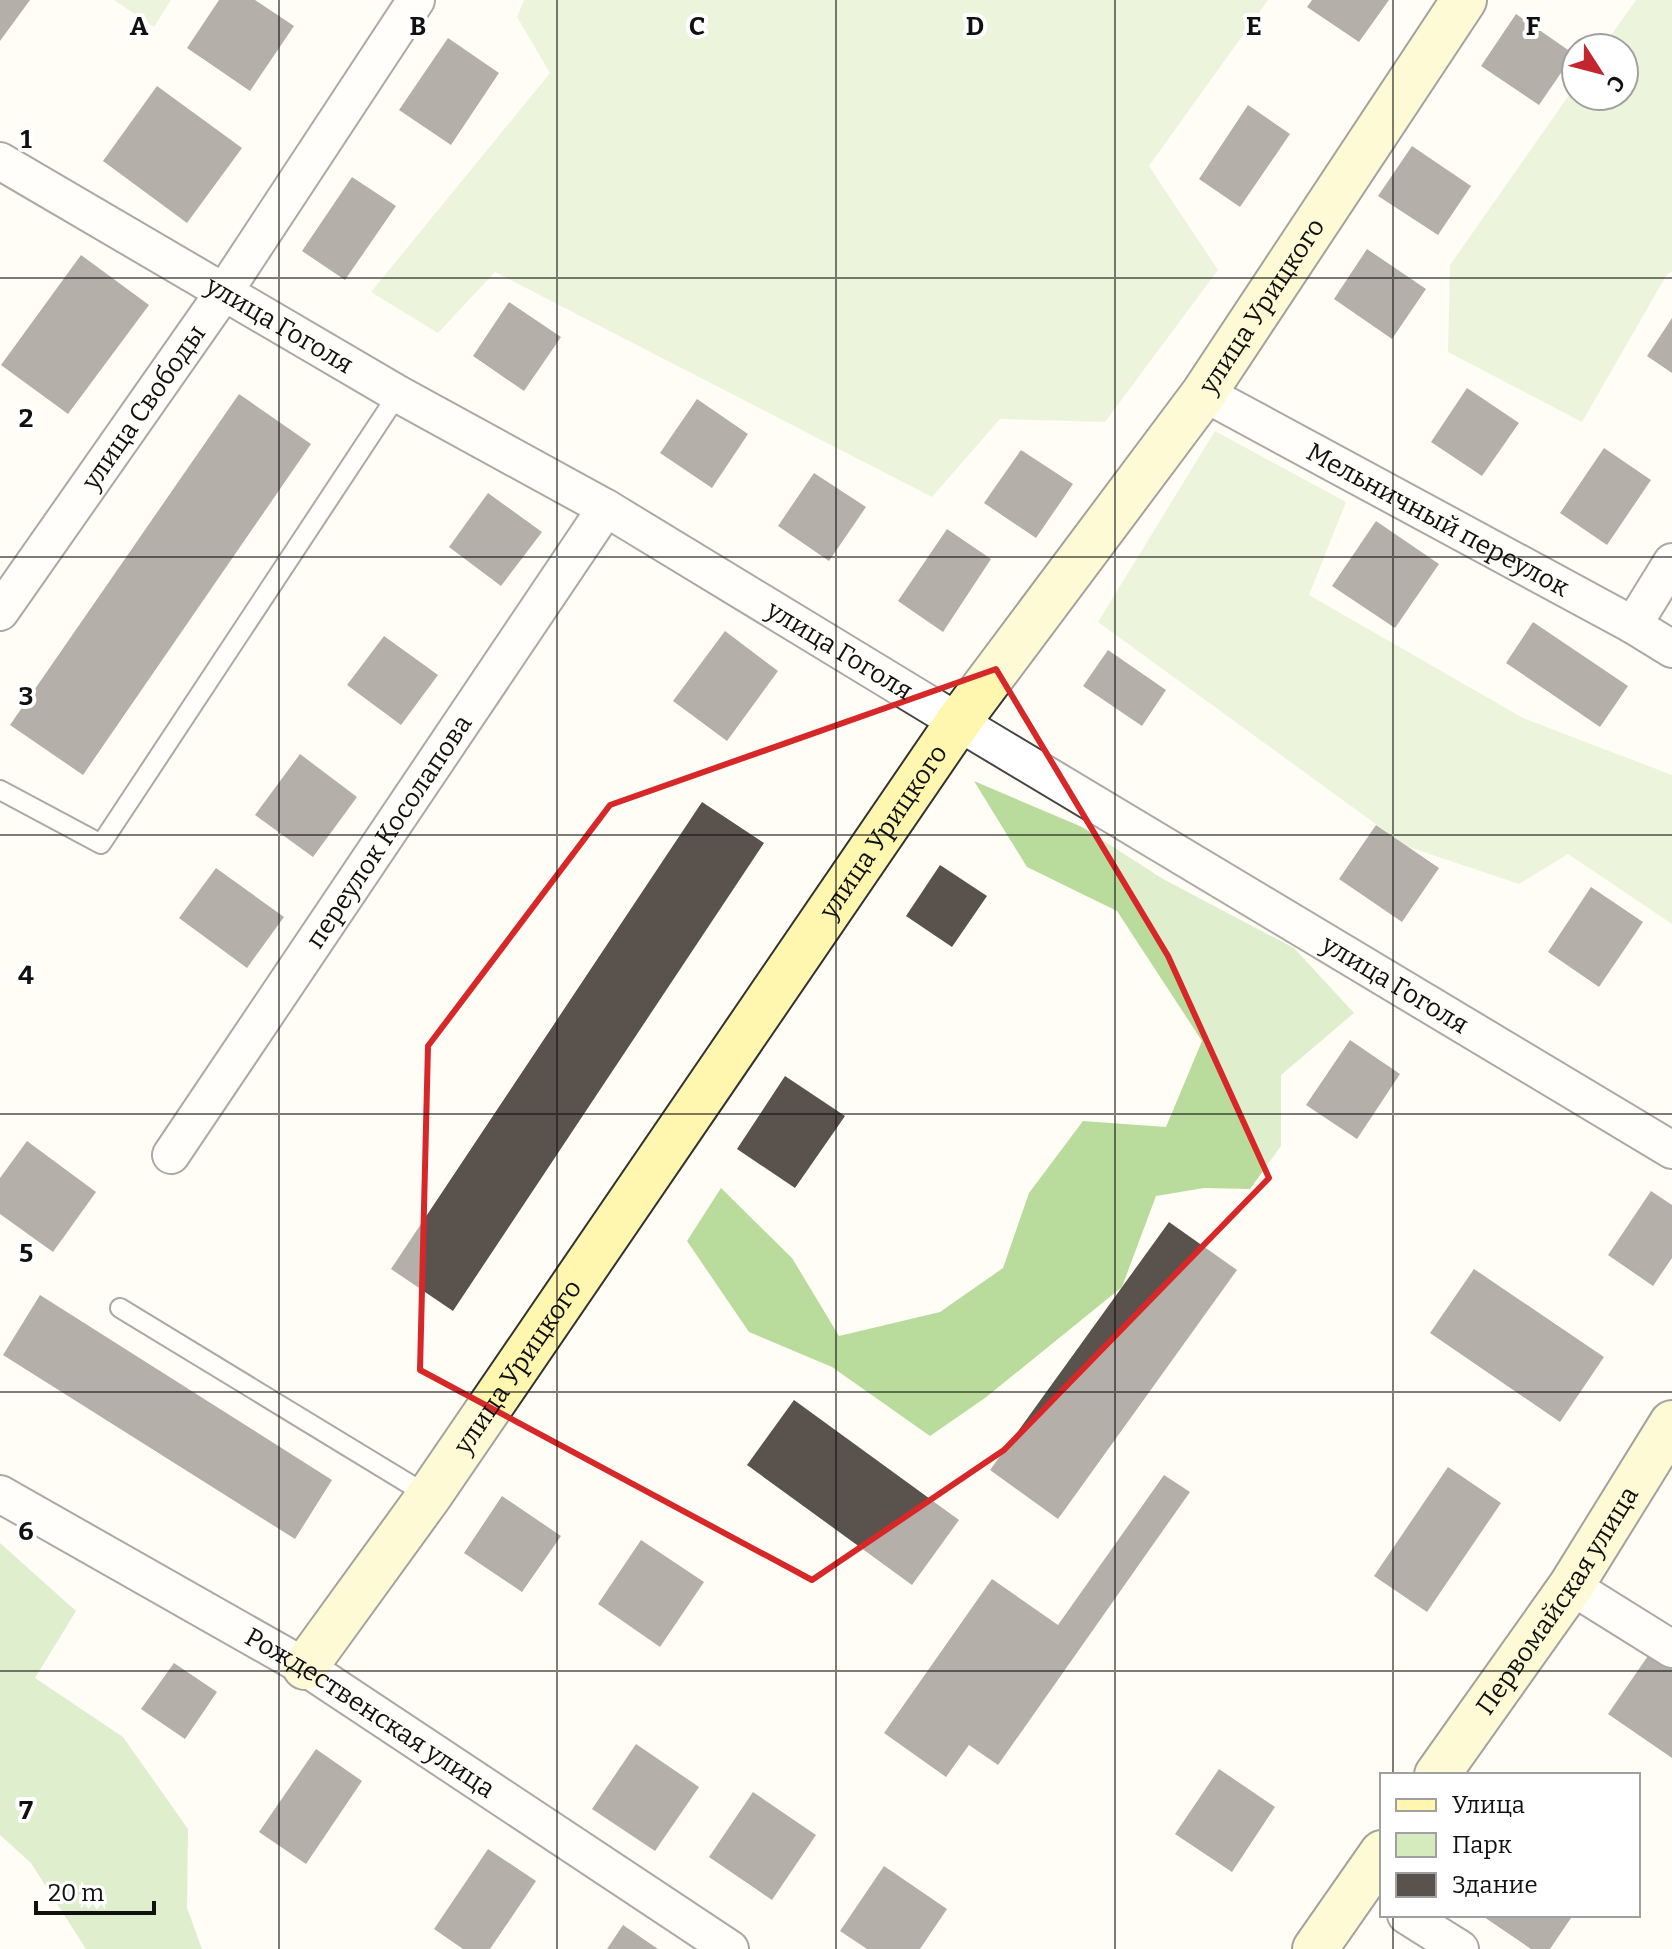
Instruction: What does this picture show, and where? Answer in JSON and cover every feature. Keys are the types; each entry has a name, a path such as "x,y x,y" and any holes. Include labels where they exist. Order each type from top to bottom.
{"street":[{"name":"улица Свободы","path":"0,612 224,292 416,0"},
{"name":"улица Урицкого","path":"305,1667 429,1496 958,722 1204,393 1464,0"},
{"name":"улица Гоголя","path":"0,161 398,394 606,508 1672,1150"},
{"name":"Мельничный переулок","path":"1204,393 1672,649"},
{"name":"переулок Косолапова","path":"171,1155 606,508"},
{"path":"1633,625 1672,562"},
{"name":"Первомайская улица","path":"1438,1773 1571,1586 1672,1423"},
{"name":"Рождественская улица","path":"0,1494 305,1667 730,1949"},
{"path":"1571,1586 1672,1649"},
{"path":"1315,1949 1374,1879"},
{"path":"1409,1917 1460,1949"}],"lane":[{"path":"0,790 101,844 398,394"},
{"path":"120,1308 429,1496"}],"highlighted area":[{"path":"996,669 1168,956 1269,1178 1004,1450 812,1580 420,1370 428,1046 610,805"}],"green space":[{"path":"114,0 171,0 154,27"},
{"path":"524,0 1268,0 1149,166 1218,270 1105,422 1000,419 932,497 495,272 438,333 371,292 550,73 517,17"},
{"path":"1636,0 1672,0 1672,271 1666,276 1582,422 1448,352 1450,265 1560,108 1560,112 1640,112 1640,32 1613,32"},
{"path":"1215,431 1346,502 1309,595 1523,718 1672,775 1672,924 1568,854 1519,884 1406,846 1098,622"},
{"path":"974,781 1082,827 1163,879 1294,948 1354,1013 1281,1075 1281,1146 1250,1189 1204,1188 1156,1196 1122,1287 985,1398 930,1436 832,1367 749,1332 687,1241 721,1188 792,1258 839,1336 940,1312 1003,1268 1029,1193 1083,1121 1166,1127 1202,1041 1117,911 1027,867"},
{"path":"0,1543 76,1611 35,1678 123,1737 188,1829 187,1908 202,1949 86,1949 31,1863 0,1835"}],"building":[{"path":"0,0 30,0 0,41"},
{"path":"219,0 255,0 294,26 250,91 187,48"},
{"path":"1312,0 1389,0 1359,42 1307,7"},
{"path":"1516,14 1560,44 1560,74 1539,105 1481,66"},
{"path":"448,38 499,73 451,145 399,110"},
{"path":"157,86 242,148 187,223 103,161"},
{"path":"1248,105 1290,134 1240,207 1199,179"},
{"path":"1412,146 1471,186 1438,235 1378,196"},
{"path":"352,177 396,206 345,280 302,251"},
{"path":"1367,249 1426,289 1392,339 1334,299"},
{"path":"81,255 149,305 68,414 1,365"},
{"path":"509,302 561,337 524,391 473,356"},
{"path":"1672,318 1672,373 1647,356"},
{"path":"1467,388 1519,423 1482,476 1431,442"},
{"path":"239,394 311,444 83,775 10,725"},
{"path":"697,399 748,434 712,488 660,453"},
{"path":"1604,448 1651,480 1607,545 1560,513"},
{"path":"1021,450 1073,484 1036,538 984,503"},
{"path":"814,473 866,507 829,561 778,526"},
{"path":"488,493 542,532 501,586 449,547"},
{"path":"1376,521 1439,564 1395,628 1332,586"},
{"path":"947,529 991,559 943,632 898,601"},
{"path":"1533,622 1628,686 1600,727 1506,663"},
{"path":"725,631 778,671 727,741 673,701"},
{"path":"384,636 438,675 401,725 347,685"},
{"path":"1108,650 1166,690 1142,726 1083,686"},
{"path":"300,754 357,797 313,857 255,815"},
{"path":"702,802 764,843 453,1311 391,1269"},
{"path":"1376,825 1439,868 1402,922 1339,879"},
{"path":"940,865 987,896 952,947 906,916"},
{"path":"216,868 284,917 247,968 179,918"},
{"path":"1591,887 1643,922 1599,987 1548,952"},
{"path":"1350,1040 1400,1074 1357,1139 1306,1105"},
{"path":"785,1076 845,1116 795,1188 737,1149"},
{"path":"27,1141 96,1192 53,1252 0,1214 0,1178"},
{"path":"1651,1191 1672,1205 1672,1258 1653,1286 1608,1255"},
{"path":"1169,1222 1237,1270 1058,1519 990,1470"},
{"path":"1474,1269 1604,1357 1560,1422 1430,1333"},
{"path":"40,1295 332,1480 295,1539 3,1355"},
{"path":"794,1400 959,1520 912,1585 747,1465"},
{"path":"1448,1467 1501,1503 1427,1612 1374,1576"},
{"path":"1164,1475 1190,1492 998,1765 969,1745 946,1777 884,1733 992,1579 1058,1625"},
{"path":"502,1496 561,1536 522,1592 464,1553"},
{"path":"641,1540 704,1582 660,1647 598,1604"},
{"path":"1652,1650 1672,1664 1672,1758 1608,1714"},
{"path":"174,1663 217,1692 185,1739 141,1709"},
{"path":"636,1744 699,1787 655,1851 592,1809"},
{"path":"316,1749 362,1781 306,1864 259,1832"},
{"path":"1219,1769 1275,1807 1232,1872 1175,1834"},
{"path":"753,1792 816,1835 772,1900 709,1857"},
{"path":"488,1849 536,1881 490,1949 463,1949 434,1929"},
{"path":"884,1866 947,1909 920,1949 867,1949 840,1931"},
{"path":"1484,1917 1572,1917 1550,1949 1531,1949"},
{"path":"623,1925 658,1949 607,1949"}]}
